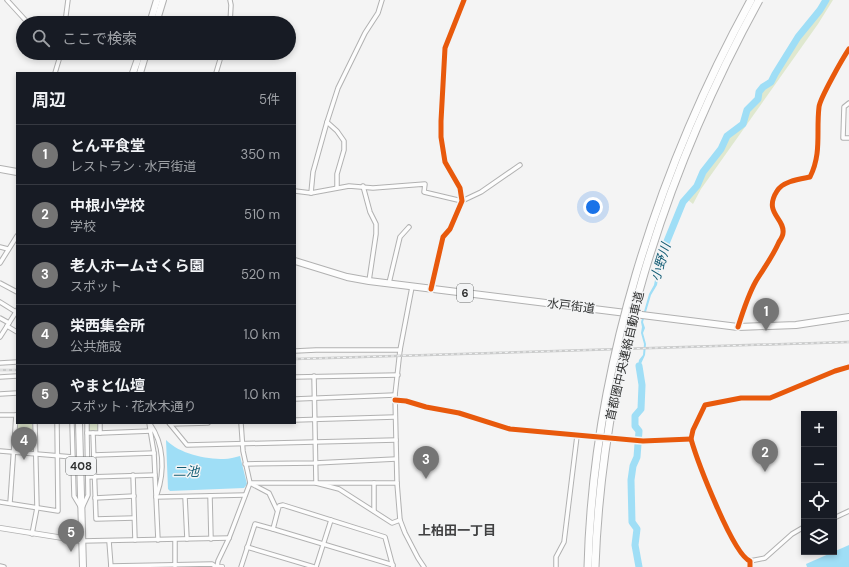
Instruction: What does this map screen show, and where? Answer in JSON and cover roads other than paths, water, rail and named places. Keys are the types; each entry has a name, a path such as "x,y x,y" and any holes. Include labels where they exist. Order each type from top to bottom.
{"highway":[{"path":"152,16 157,0"},
{"path":"158,16 163,0"},
{"name":"首都圏中央連絡自動車道","path":"588,567 595,473 603,418 613,367 637,270 656,212 679,150 722,56 751,0"},
{"name":"首都圏中央連絡自動車道","path":"595,567 603,474 610,420 630,324 646,264 685,154 729,59 759,0"},
{"path":"133,72 138,60"},
{"path":"140,72 144,60"},
{"path":"0,169 16,172"},
{"name":"水戸街道","path":"296,261 347,277 388,284 738,327 796,325 849,317"},
{"name":"408","path":"79,424 83,567"}],"street":[{"path":"7,0 22,16"},
{"path":"66,16 68,0"},
{"path":"230,0 230,16"},
{"path":"311,193 313,172 338,88 365,33 378,13 382,0"},
{"path":"431,289 443,237 450,229 462,201 460,188 445,162 441,121 445,48 464,0"},
{"path":"738,327 756,281 774,254 783,233 782,227 773,212 772,204 774,197 778,190 787,184 799,179 810,177 815,166 818,150 819,105 849,49"},
{"path":"55,72 59,60"},
{"path":"216,72 220,60"},
{"path":"849,103 844,107 842,138 849,138"},
{"path":"327,122 337,131 344,142 344,150 337,174 337,188"},
{"path":"296,192 311,193 337,188 363,186 379,187 425,184 424,192 462,201 481,192 520,165"},
{"path":"363,186 370,212 376,224 376,234 369,281"},
{"path":"388,284 400,237 409,227"},
{"path":"0,262 16,237"},
{"path":"11,244 16,246"},
{"path":"0,247 8,249"},
{"path":"0,283 16,291"},
{"path":"412,287 400,350 395,398 397,483 400,520 405,533 424,567"},
{"path":"0,302 16,311 0,337"},
{"path":"0,318 16,331"},
{"path":"296,351 400,350"},
{"path":"0,363 16,362"},
{"path":"801,529 792,534 764,558 750,561 746,560 741,554 724,523 691,439 693,430 705,405 741,398 770,398 849,367"},
{"path":"296,377 398,375"},
{"path":"0,377 16,376"},
{"path":"314,376 316,483"},
{"path":"0,394 16,393"},
{"path":"296,399 395,398 426,407 459,413 510,429 643,441 691,439"},
{"path":"0,415 16,415"},
{"path":"296,420 395,417"},
{"path":"10,504 16,424"},
{"path":"32,534 37,508 35,424"},
{"path":"0,502 58,512 57,424"},
{"path":"72,424 74,496 82,508"},
{"path":"82,508 88,495 87,424"},
{"path":"100,424 100,433"},
{"path":"150,424 154,453 158,540"},
{"path":"151,424 157,434 163,463 160,484 156,497"},
{"path":"171,424 186,445 396,440"},
{"path":"217,567 218,561 229,538 250,483 245,464 241,424"},
{"path":"87,433 151,431"},
{"path":"93,433 96,519 134,518"},
{"path":"556,567 556,557 564,542 577,436"},
{"path":"0,451 73,456"},
{"path":"94,455 154,453"},
{"path":"245,464 315,463 396,459"},
{"path":"133,475 135,540"},
{"path":"88,477 155,475"},
{"path":"250,483 397,483"},
{"path":"250,483 269,493 277,510"},
{"path":"316,483 340,489 392,523 400,520"},
{"path":"374,483 374,511"},
{"path":"156,497 245,495"},
{"path":"95,498 134,496"},
{"path":"210,496 211,538"},
{"path":"185,497 187,539"},
{"path":"273,529 278,506 283,505 385,537 393,566"},
{"path":"837,517 849,511"},
{"path":"247,547 315,567 331,520"},
{"path":"241,567 255,524 393,566"},
{"path":"0,528 82,541 109,542 229,538"},
{"path":"175,540 175,566"},
{"path":"109,542 111,567 212,564 217,567 222,567"},
{"path":"750,561 750,567"},
{"path":"0,566 4,567"}],"water":[{"path":"667,236 669,237 660,266 657,285 651,295 643,322 645,328 643,333 646,344 645,355 640,366 642,376 640,376 638,366 639,360 643,355 644,344 641,333 641,322 649,294 654,285 658,265"},
{"name":"二池","path":"166,440 178,449 201,457 224,459 240,456 247,484 244,488 170,491 168,489"},
{"path":"849,545 849,567 807,567 806,564 826,555 837,555 837,550"}],"waterway":[{"name":"小野川","path":"665,246 683,202 697,186 703,172 721,149 727,136 743,124 747,110 758,99 759,92 763,87 771,82 798,37 820,10 826,0"},
{"name":"小野川","path":"639,366 642,385 641,409 635,416 635,426 639,431 637,457 633,466 631,480 632,522 637,529 635,545 639,567"}],"railway":[{"path":"296,359 849,342"},
{"path":"0,370 16,370"}],"place":[{"name":"とん平食堂","path":"766,331"},
{"name":"栄西集会所","path":"24,460"},
{"name":"中根小学校","path":"765,472"},
{"name":"老人ホームさくら園","path":"426,479"},
{"name":"やまと仏壇","path":"71,552"}],"district":[{"name":"上柏田一丁目","path":"457,530"}]}
